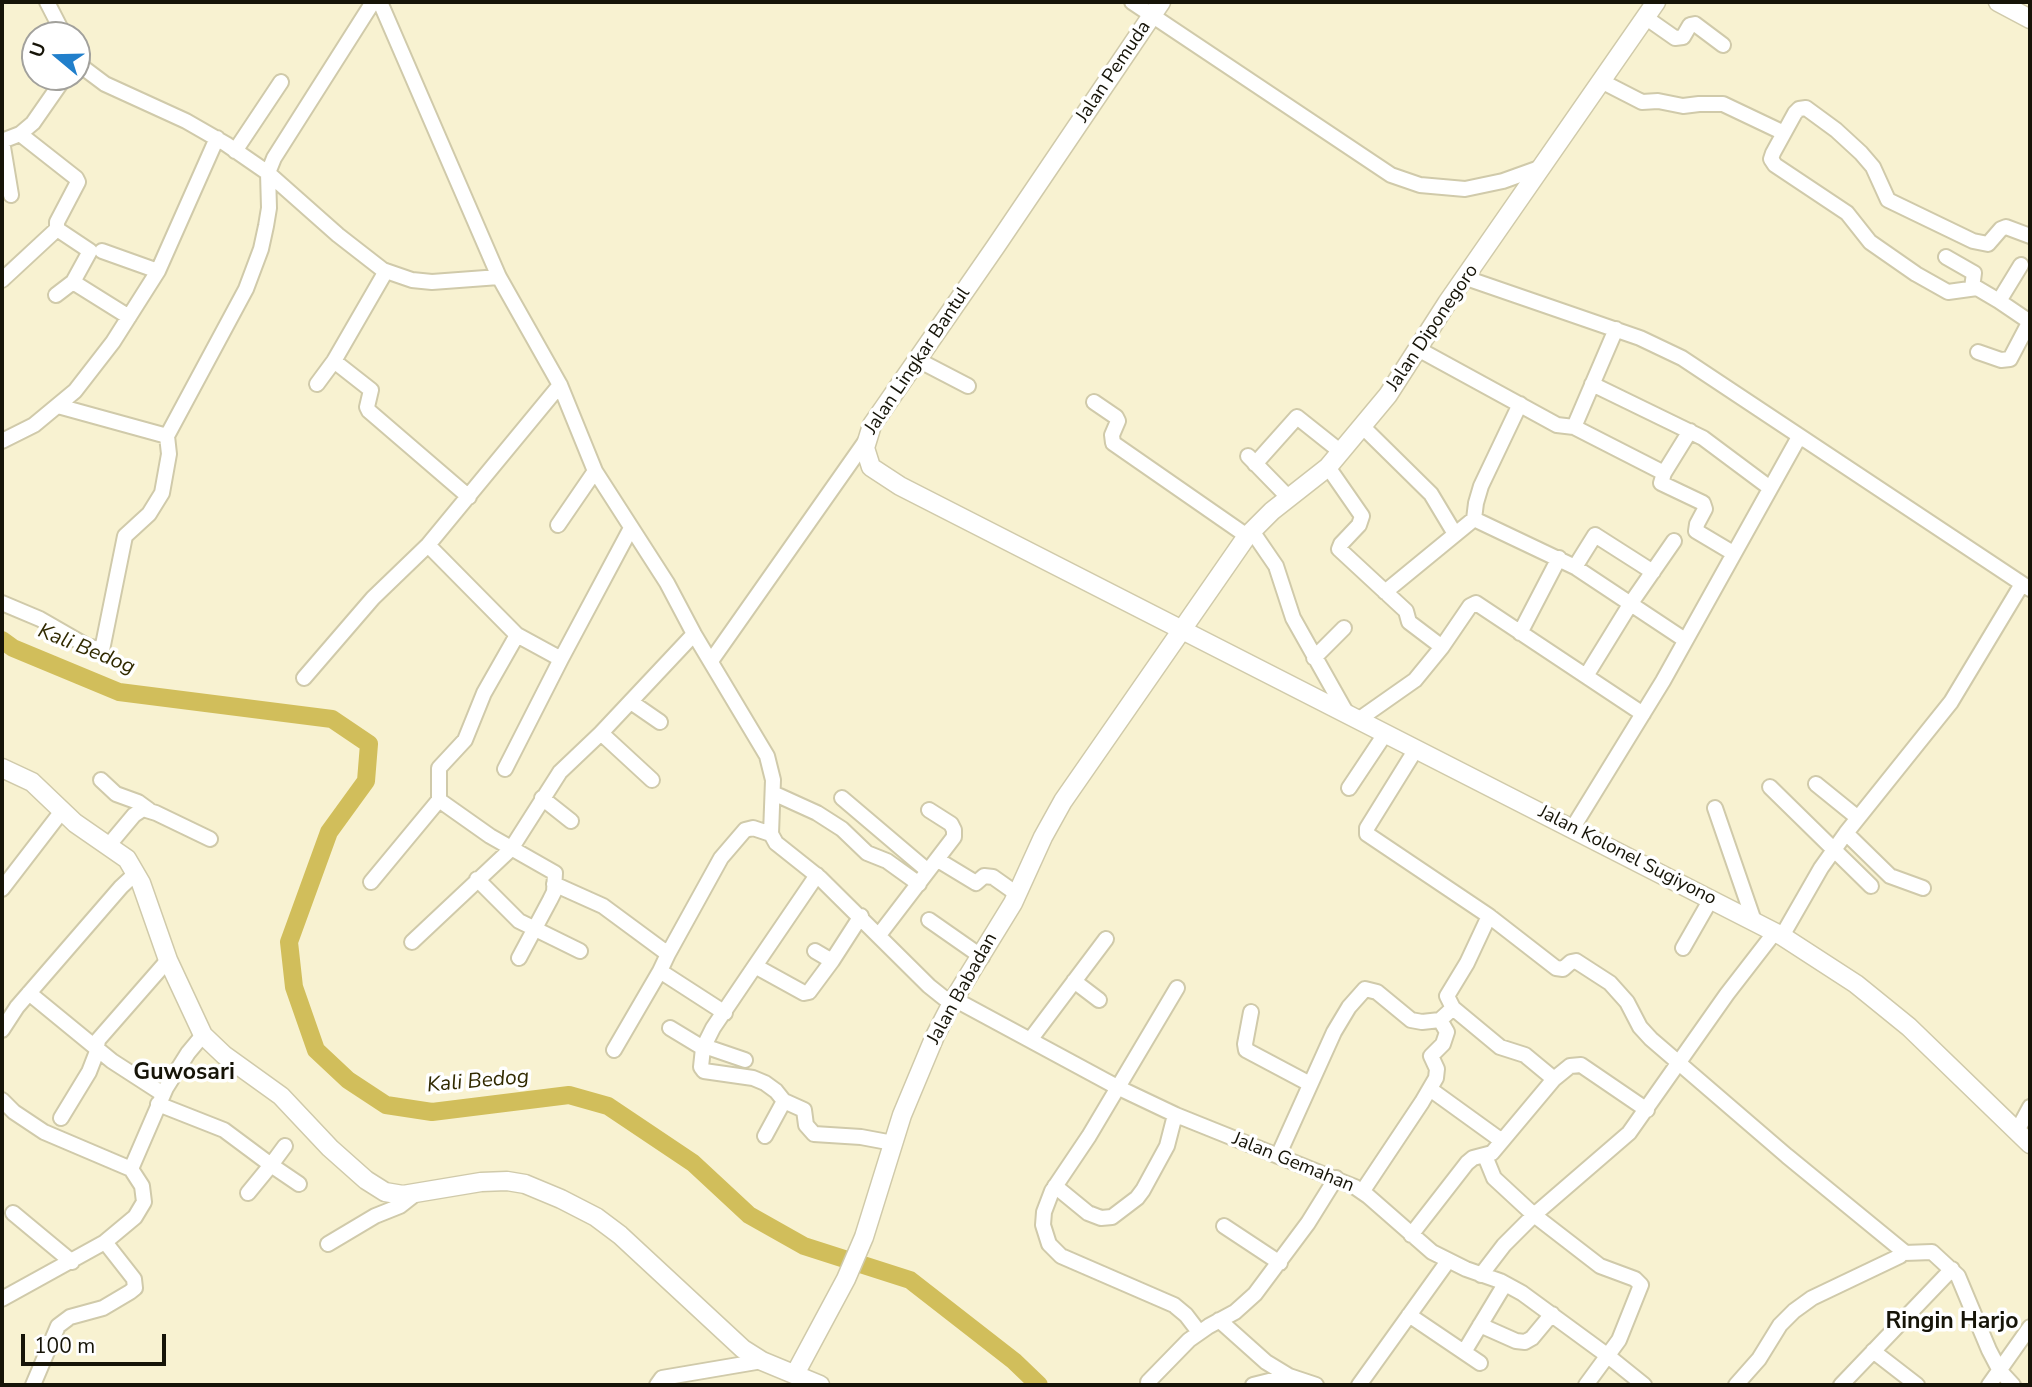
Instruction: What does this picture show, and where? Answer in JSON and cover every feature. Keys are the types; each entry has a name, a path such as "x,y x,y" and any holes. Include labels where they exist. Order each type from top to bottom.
{"main road":[{"path":"1998,2 2030,19"},
{"name":"Jalan Pemuda","path":"1067,142 1157,8"},
{"name":"Jalan Diponegoro","path":"1182,630 1249,533 1328,467 1388,395 1650,9"},
{"name":"Jalan Lingkar Bantul","path":"1067,142 872,425 865,442 869,463 878,474 888,480 1182,630"},
{"name":"Jalan Kolonel Sugiyono","path":"1182,630 1779,934 1882,1004 1934,1048 2024,1138"},
{"name":"Jalan Babadan","path":"795,1374 846,1279 864,1237 893,1143 926,1055 954,999 982,957 1017,894 1063,801 1182,630"},
{"path":"2,768 32,782 88,834 127,859 136,873 168,960 204,1035 217,1050 281,1097 330,1148 366,1180 393,1194 414,1195 469,1184 507,1181 525,1184 561,1199 596,1217 620,1235 743,1349 762,1361 820,1385"}],"street":[{"path":"47,2 57,21"},
{"path":"2,603 40,619 87,646 102,650 120,550 125,536 149,514 162,493 169,454 167,436 221,337 252,273 269,208 268,173 282,142 373,2"},
{"path":"380,2 499,277 560,385 595,471 667,583 694,635 771,766 771,834 753,828 745,830 721,858 614,1050"},
{"path":"1132,2 1157,8 1391,175 1420,185 1465,189 1503,181 1542,167"},
{"path":"1650,9 1675,38 1681,38 1690,25 1695,24 1723,45"},
{"path":"91,74 105,84 186,121 235,150 268,173 356,250 386,271 412,280 432,282 499,277"},
{"path":"1601,80 1642,102 1658,100 1683,106 1723,104 1784,133"},
{"path":"235,150 281,82"},
{"path":"11,195 2,141 20,134 41,112 55,91"},
{"path":"1978,352 2008,360 2014,355 2030,322 1978,288 1948,292 1916,274 1870,242 1847,213 1772,162 1772,156 1797,111 1802,108 1809,110 1861,153 1873,167 1888,200 1973,241 1989,244 2001,229 2006,227 2030,236"},
{"path":"2,280 57,229 56,225 77,180 20,134"},
{"path":"2,441 34,425 75,391 92,371 159,271 217,138"},
{"path":"56,295 73,282 90,251 57,229"},
{"path":"102,251 159,271"},
{"path":"1946,257 1974,273 1972,288"},
{"path":"1999,301 2021,265"},
{"path":"317,384 334,361 386,271"},
{"path":"1466,278 1616,329 1682,358 2026,587 1949,705 1846,833 1779,934 1727,994 1629,1133 1534,1215 1504,1245 1481,1275"},
{"path":"73,282 129,317"},
{"path":"1574,427 1616,329"},
{"path":"1418,349 1561,427 1574,427 1664,474"},
{"path":"918,360 968,386"},
{"path":"334,361 371,390 368,411 469,497"},
{"path":"1592,384 1714,445 1770,488"},
{"path":"304,678 373,598 428,545 560,385"},
{"path":"1094,402 1118,421 1112,435 1113,443 1249,533 1276,566 1289,609 1314,658 1353,718 1412,684 1442,648 1472,603 1476,603 1643,714"},
{"path":"1385,592 1474,519 1482,486 1520,404"},
{"path":"58,406 167,436"},
{"path":"1289,498 1251,460 1297,417 1341,452"},
{"path":"1363,427 1431,494 1455,534"},
{"path":"1690,431 1664,474 1662,485 1705,506 1696,530 1733,553"},
{"path":"1572,829 1643,714 1799,437"},
{"path":"711,661 865,442"},
{"path":"844,471 869,463"},
{"path":"1328,467 1362,516 1359,525 1339,549 1406,611 1409,622 1442,648"},
{"path":"558,525 595,471"},
{"path":"1474,519 1575,567 1685,640"},
{"path":"505,769 631,528"},
{"path":"1575,567 1595,535 1653,572"},
{"path":"1586,676 1631,603 1674,541"},
{"path":"428,545 517,635 561,659"},
{"path":"1520,633 1559,558"},
{"path":"1314,658 1344,628"},
{"path":"371,882 439,800 439,768 466,740 484,693 517,635"},
{"path":"412,942 477,878 511,849 560,772 694,635"},
{"path":"631,702 660,722"},
{"path":"601,733 652,780"},
{"path":"1349,788 1385,734"},
{"path":"1416,749 1366,832 1489,916 1556,968 1563,969 1576,961 1610,984 1627,1002 1640,1027 1651,1039 1787,1156 1901,1248 1903,1253"},
{"path":"101,780 117,795 138,802 210,839"},
{"path":"1816,784 1858,818"},
{"path":"1770,787 1871,886"},
{"path":"773,793 817,813 842,830 867,853 887,861 919,884"},
{"path":"542,798 571,821"},
{"path":"842,798 928,871"},
{"path":"439,800 511,849 552,870 556,877 554,892 519,958"},
{"path":"1715,808 1754,921"},
{"path":"108,846 134,815 141,810 149,810"},
{"path":"879,935 953,839 951,824 929,810"},
{"path":"2,889 62,811"},
{"path":"1846,833 1890,876 1923,888"},
{"name":"Jalan Gemahan","path":"771,834 776,843 817,875 944,998 954,999 1117,1087 1175,1115 1336,1178 1362,1192 1432,1252 1504,1284 1552,1314 1644,1385"},
{"path":"938,860 976,883 984,876 993,877 1017,894"},
{"path":"2,1030 29,993 136,873"},
{"path":"817,875 713,1028 703,1047 701,1067 704,1071 752,1078 776,1091 784,1101 804,1110 806,1125 814,1134 861,1137 893,1143"},
{"path":"477,878 512,915 580,951"},
{"path":"555,884 603,906 668,954"},
{"path":"1683,948 1711,899"},
{"path":"755,966 804,993 809,992 861,916"},
{"path":"1489,916 1467,963 1447,996 1453,1008 1500,1047 1525,1055 1554,1080"},
{"path":"929,920 982,957"},
{"path":"1030,1040 1105,939"},
{"path":"815,951 832,961"},
{"path":"61,1118 89,1072 98,1040 168,960"},
{"path":"660,971 725,1013"},
{"path":"1074,981 1099,1000"},
{"path":"1177,988 1089,1136 1055,1185 1047,1201 1043,1219 1044,1234 1053,1250 1061,1256 1085,1269 1174,1305 1199,1332"},
{"path":"1279,1156 1342,1018 1364,989 1377,992 1411,1020 1440,1020 1453,1008"},
{"path":"29,993 160,1099 224,1130 299,1184"},
{"path":"1251,1012 1245,1044 1248,1052 1310,1084"},
{"path":"1362,1192 1436,1078 1437,1069 1431,1056 1443,1044 1447,1032 1440,1020"},
{"path":"670,1028 703,1047 745,1060"},
{"path":"131,1170 160,1099 177,1069 204,1035"},
{"path":"1411,1234 1467,1163 1475,1157 1492,1153 1554,1080 1570,1066 1581,1065 1647,1110"},
{"path":"1430,1088 1502,1141"},
{"path":"2,1100 14,1112 44,1132 131,1170 142,1186 144,1202 135,1217 105,1242 2,1299"},
{"path":"765,1136 784,1101"},
{"path":"2024,1138 2030,1107"},
{"path":"1055,1185 1088,1213 1101,1218 1112,1217 1143,1190 1167,1146 1175,1115"},
{"path":"248,1193 285,1146"},
{"path":"1485,1156 1493,1178 1534,1215 1600,1266 1635,1279 1641,1285 1619,1340 1586,1385"},
{"path":"1148,1382 1177,1350 1199,1332 1235,1312 1255,1294 1280,1264 1336,1178"},
{"path":"328,1244 375,1216 400,1206 414,1195"},
{"path":"13,1213 72,1262"},
{"path":"1224,1226 1280,1264"},
{"path":"33,1385 58,1326 70,1317 103,1308 135,1288 134,1279 105,1242"},
{"path":"1736,1385 1755,1364 1780,1325 1812,1298 1903,1253 1932,1252 1958,1276 2000,1371 2013,1385"},
{"path":"1359,1385 1448,1261"},
{"path":"1841,1385 1952,1269"},
{"path":"1464,1352 1504,1284"},
{"path":"1233,1334 1235,1312"},
{"path":"1480,1325 1516,1341 1525,1342 1532,1338 1552,1314"},
{"path":"1409,1315 1480,1363"},
{"path":"1219,1320 1255,1355 1289,1376 1316,1385"},
{"path":"1989,1385 2030,1327"},
{"path":"1873,1352 1917,1385"},
{"path":"657,1385 662,1378 762,1361"},
{"path":"1253,1385 1289,1376"}],"waterway":[{"name":"Kali Bedog","path":"2,640 13,648 119,692 332,719 369,744 366,781 329,832 289,942 294,987 316,1050 348,1080 386,1105 432,1112 569,1095 608,1106 693,1163 749,1215 804,1246 910,1280 1014,1361 1039,1385"}],"district":[{"name":"Guwosari","path":"184,1073"},
{"name":"Ringin Harjo","path":"1952,1322"}]}
